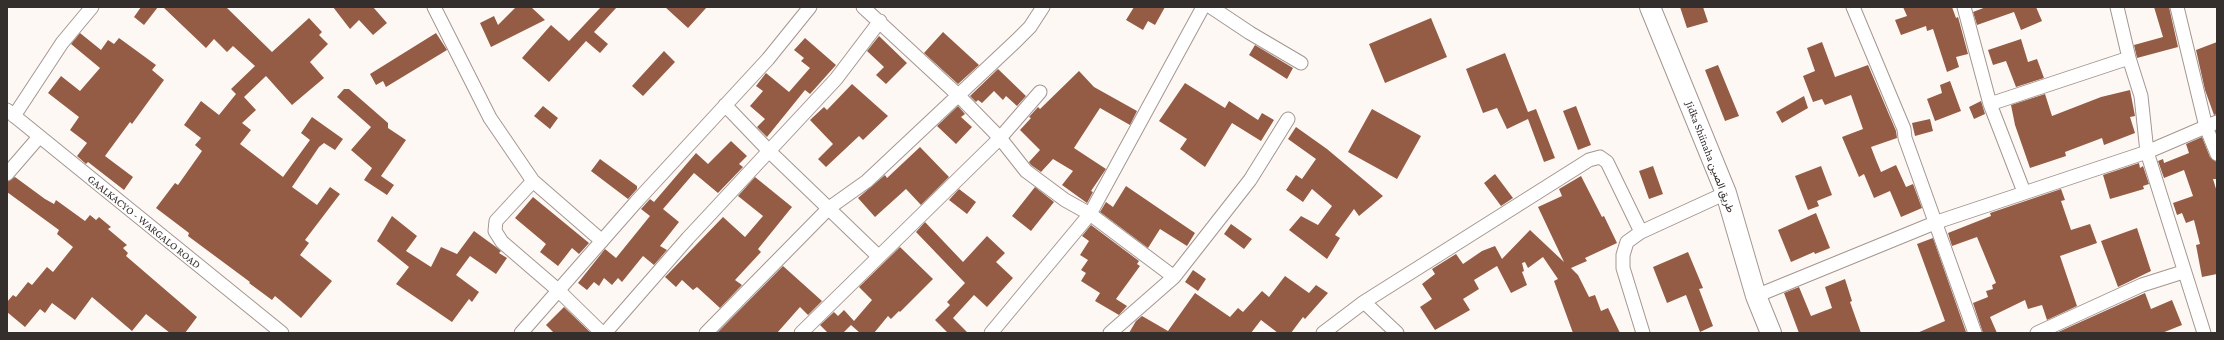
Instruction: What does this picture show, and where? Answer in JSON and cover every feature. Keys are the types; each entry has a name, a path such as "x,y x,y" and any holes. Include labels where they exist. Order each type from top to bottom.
{"main road":[{"name":"Jidka Shiinaha طريق الصين","path":"1650,7 1726,193 1756,296 1771,333"}],"street":[{"path":"11,113 62,43 92,7"},
{"path":"434,7 490,118 533,181 602,241"},
{"path":"521,333 602,241 768,59 810,7"},
{"path":"863,7 958,95 1000,138 1026,171 1065,200 1090,214 1174,277"},
{"path":"706,333 829,208 866,181 1025,32 1043,7"},
{"path":"991,333 1090,214 1203,7"},
{"path":"1211,7 1250,33 1300,63"},
{"path":"1852,7 1904,130 1975,333"},
{"path":"1964,7 1990,104 2024,192"},
{"path":"2117,7 2129,58 2141,96 2147,152 2202,332"},
{"path":"2177,7 2212,125 2217,154"},
{"path":"605,333 688,238 770,152 836,79 880,22"},
{"path":"1990,104 2129,58"},
{"path":"801,333 1000,138 1040,92"},
{"path":"725,105 770,152 878,256"},
{"name":"GAALKACYO - WARGALO ROAD","path":"11,113 282,333"},
{"path":"1110,333 1174,277 1250,180 1288,119"},
{"path":"1756,296 1937,222 2147,152 2212,125"},
{"path":"7,174 39,137"},
{"path":"1324,333 1364,302 1589,160 1600,157 1607,162 1641,232"},
{"path":"533,181 496,221 495,231 502,242 559,291 602,333"},
{"path":"1643,333 1623,268 1623,256 1626,242 1641,232 1726,193"},
{"path":"2037,333 2142,285 2184,272"},
{"path":"1364,302 1397,333"}],"building":[{"path":"141,7 158,7 144,25 134,17"},
{"path":"163,7 226,7 272,52 309,18 322,32 319,35 328,44 310,62 324,78 292,105 266,76 244,97 256,110 242,123 251,130 240,144 283,177 310,140 301,133 312,117 343,139 335,150 324,143 319,147 292,187 317,205 330,187 340,194 305,240 309,243 300,255 332,281 301,318 275,296 272,300 249,283 250,282 188,236 189,233 156,208 175,183 178,185 202,151 195,145 201,138 184,125 201,101 219,115 236,94 231,89 255,66 233,46 227,52 214,39 206,48"},
{"path":"333,7 373,7 387,23 373,35 359,20 350,29"},
{"path":"516,7 531,7 545,20 491,47 480,23 494,16 498,25"},
{"path":"601,7 617,7 594,32 608,44 600,53 586,41 549,82 522,58 551,25 569,41"},
{"path":"665,7 707,7 688,28"},
{"path":"1134,7 1165,7 1155,25 1148,21 1143,30 1126,20"},
{"path":"1680,7 1703,7 1708,22 1687,28"},
{"path":"1903,7 1952,7 1956,18 1958,17 1968,54 1956,57 1959,67 1947,72 1933,29 1927,31 1926,26 1901,35 1895,20 1907,16"},
{"path":"1986,7 2036,7 2042,21 2021,30 2014,12 1977,25 1973,12"},
{"path":"2154,7 2169,7 2178,47 2137,58 2134,45 2163,37"},
{"path":"1431,18 1447,57 1385,83 1369,44"},
{"path":"943,32 979,65 958,84 924,53"},
{"path":"80,33 101,50 108,40 114,44 119,38 156,65 152,70 164,80 132,124 130,122 105,156 133,177 124,190 88,162 86,164 77,156 87,143 70,130 79,117 48,93 61,76 80,91 100,68 71,44"},
{"path":"436,33 447,50 386,87 383,81 376,85 370,74"},
{"path":"879,36 907,63 886,84 876,75 884,67 867,51"},
{"path":"805,38 836,65 810,94 805,90 767,137 757,127 765,119 750,106 763,91 756,86 766,73 789,92 810,68 801,61 804,58 794,50"},
{"path":"2021,39 2028,62 2037,59 2044,78 2016,87 2006,61 1993,65 1988,50"},
{"path":"1822,42 1835,77 1868,65 1896,131 1897,138 1871,147 1881,172 1896,165 1906,187 1913,184 1922,208 1901,217 1890,191 1874,198 1864,174 1859,177 1842,137 1863,129 1851,95 1825,105 1822,99 1813,102 1803,76 1815,71 1807,48"},
{"path":"2217,42 2217,114 2214,115 2205,90 2196,50"},
{"path":"1255,45 1293,68 1287,79 1249,55"},
{"path":"664,51 675,62 643,96 632,86"},
{"path":"1505,53 1528,112 1536,109 1555,158 1544,162 1528,119 1507,129 1497,108 1483,113 1466,69"},
{"path":"1718,65 1739,116 1725,121 1705,70"},
{"path":"998,69 1026,96 1017,106 1006,96 1003,100 994,91 982,103 978,100 976,102 970,96"},
{"path":"1079,71 1094,87 1137,111 1130,125 1100,108 1074,148 1106,169 1091,191 1093,192 1087,203 1062,185 1073,171 1053,159 1041,172 1031,165 1029,162 1040,150 1020,130 1031,118 1029,117 1038,107 1040,109"},
{"path":"1950,81 1961,111 1935,121 1927,99 1942,93 1940,85"},
{"path":"1185,83 1225,108 1229,101 1258,120 1262,113 1274,120 1261,141 1232,123 1205,167 1180,149 1187,139 1159,121"},
{"path":"852,84 888,116 863,140 859,136 826,167 818,159 833,144 810,120 824,107 827,110"},
{"path":"344,89 349,89 388,123 388,128 406,140 381,176 394,185 387,195 364,180 372,168 351,150 371,127 337,97"},
{"path":"2130,90 2135,116 2130,117 2135,133 2104,145 2102,138 2065,152 2066,156 2030,168 2015,125 2011,105 2045,94 2052,116 2101,97"},
{"path":"1804,96 1808,108 1782,123 1776,112"},
{"path":"1981,101 1985,114 1974,119 1969,107"},
{"path":"543,106 558,118 550,129 534,116"},
{"path":"958,106 965,114 961,117 972,127 956,144 937,126"},
{"path":"1576,106 1591,145 1578,150 1563,111"},
{"path":"1372,109 1421,136 1397,179 1348,152"},
{"path":"1930,119 1933,131 1915,136 1912,123"},
{"path":"1296,127 1327,149 1383,196 1359,216 1354,209 1335,235 1340,238 1327,259 1289,230 1301,216 1318,225 1332,206 1312,189 1303,202 1286,190 1296,175 1302,179 1316,159 1288,139"},
{"path":"2202,137 2210,157 2217,162 2217,179 2213,179 2217,192 2217,274 2202,277 2196,245 2200,244 2194,220 2186,223 2182,213 2177,215 2173,203 2193,196 2184,170 2164,178 2158,161 2163,159 2164,163 2189,153 2186,144"},
{"path":"731,141 747,156 739,164 743,167 718,193 694,173 663,209 679,222 660,246 667,250 654,265 643,256 622,282 618,278 612,285 604,278 599,286 594,282 587,290 578,283 605,249 616,258 650,216 641,209 650,199 654,202 696,153 708,164"},
{"path":"920,147 949,177 921,205 906,189 875,217 858,198 885,175 887,178"},
{"path":"600,159 637,186 637,189 628,199 591,171"},
{"path":"2139,163 2140,168 2143,166 2149,184 2143,186 2144,189 2110,199 2103,175"},
{"path":"1653,166 1663,194 1649,199 1639,171"},
{"path":"1821,166 1832,195 1817,201 1819,206 1808,210 1795,176"},
{"path":"1495,174 1513,198 1501,206 1484,183"},
{"path":"1581,176 1602,217 1604,216 1617,243 1585,258 1587,261 1571,268 1578,275 1589,297 1595,295 1601,311 1608,308 1620,333 1573,333 1554,281 1558,279 1543,257 1528,268 1525,262 1522,263 1524,271 1522,272 1527,285 1511,293 1497,266 1474,280 1479,289 1463,299 1470,310 1435,330 1420,307 1432,299 1422,284 1435,274 1432,269 1456,254 1463,264 1482,251 1495,246 1502,259 1530,230 1564,262 1538,207 1562,196 1559,189"},
{"path":"15,177 45,199 54,204 56,200 85,221 90,215 96,220 99,217 111,227 108,229 127,245 123,248 128,253 126,256 197,317 185,333 170,333 146,314 132,331 92,297 75,320 52,303 45,313 40,309 25,327 7,312 7,302 13,295 16,297 28,282 32,285 47,267 53,272 73,247 57,234 59,230 7,192 7,182"},
{"path":"755,177 792,207 758,249 761,252 735,280 742,285 720,308 697,287 693,290 682,280 676,287 665,277 723,217 745,237 763,216 738,196"},
{"path":"1126,186 1195,233 1187,246 1160,229 1148,248 1100,212 1106,202 1113,207"},
{"path":"1035,187 1054,202 1031,231 1012,216"},
{"path":"959,189 976,202 967,214 949,200"},
{"path":"2061,189 2065,200 2061,201 2071,230 2090,224 2097,243 2060,256 2077,306 2047,320 2042,305 2028,309 2025,300 1990,317 1997,333 1983,333 1973,303 1988,297 1986,291 1993,289 1992,285 1996,283 1977,237 1952,246 1948,233 1991,216 1990,213"},
{"path":"533,197 589,243 579,254 572,248 558,266 540,252 546,244 515,218"},
{"path":"1816,213 1830,248 1815,254 1814,252 1791,262 1778,230"},
{"path":"392,216 417,236 406,251 431,267 441,247 457,254 474,231 501,251 499,253 507,258 496,274 470,256 456,275 479,292 472,302 469,299 452,322 396,284 409,267 377,241"},
{"path":"925,222 963,262 987,236 1005,253 996,262 1013,278 987,307 974,295 953,318 968,333 948,333 935,320 950,305 947,302 965,283 916,232"},
{"path":"1231,224 1252,239 1244,249 1224,234"},
{"path":"1091,225 1139,261 1137,264 1140,266 1116,299 1127,306 1119,315 1095,301 1100,293 1081,281 1086,273 1081,270 1088,260 1080,255 1089,241 1082,236"},
{"path":"2137,228 2151,271 2118,287 2101,241"},
{"path":"1933,238 1966,332 1964,333 1917,333 1945,321 1917,244"},
{"path":"900,247 933,279 900,312 899,311 891,319 888,316 874,333 860,333 851,325 843,333 828,333 820,325 834,312 838,316 844,310 854,321 872,300 859,287"},
{"path":"1688,252 1703,288 1699,289 1713,326 1700,332 1686,295 1667,303 1653,267"},
{"path":"783,266 822,301 808,315 800,307 777,333 717,333"},
{"path":"1193,270 1206,279 1198,291 1185,282"},
{"path":"1285,276 1309,293 1316,285 1328,293 1305,319 1303,317 1291,333 1278,333 1261,320 1251,333 1129,333 1136,321 1142,316 1168,331 1195,293 1230,317 1238,308 1243,312 1262,291 1269,297"},
{"path":"1845,279 1852,301 1850,302 1861,333 1799,333 1784,293 1799,287 1811,316 1832,308 1825,287"},
{"path":"2145,293 2151,309 2172,300 2182,325 2162,333 2056,333"},
{"path":"564,307 591,333 554,333 546,325"}]}
